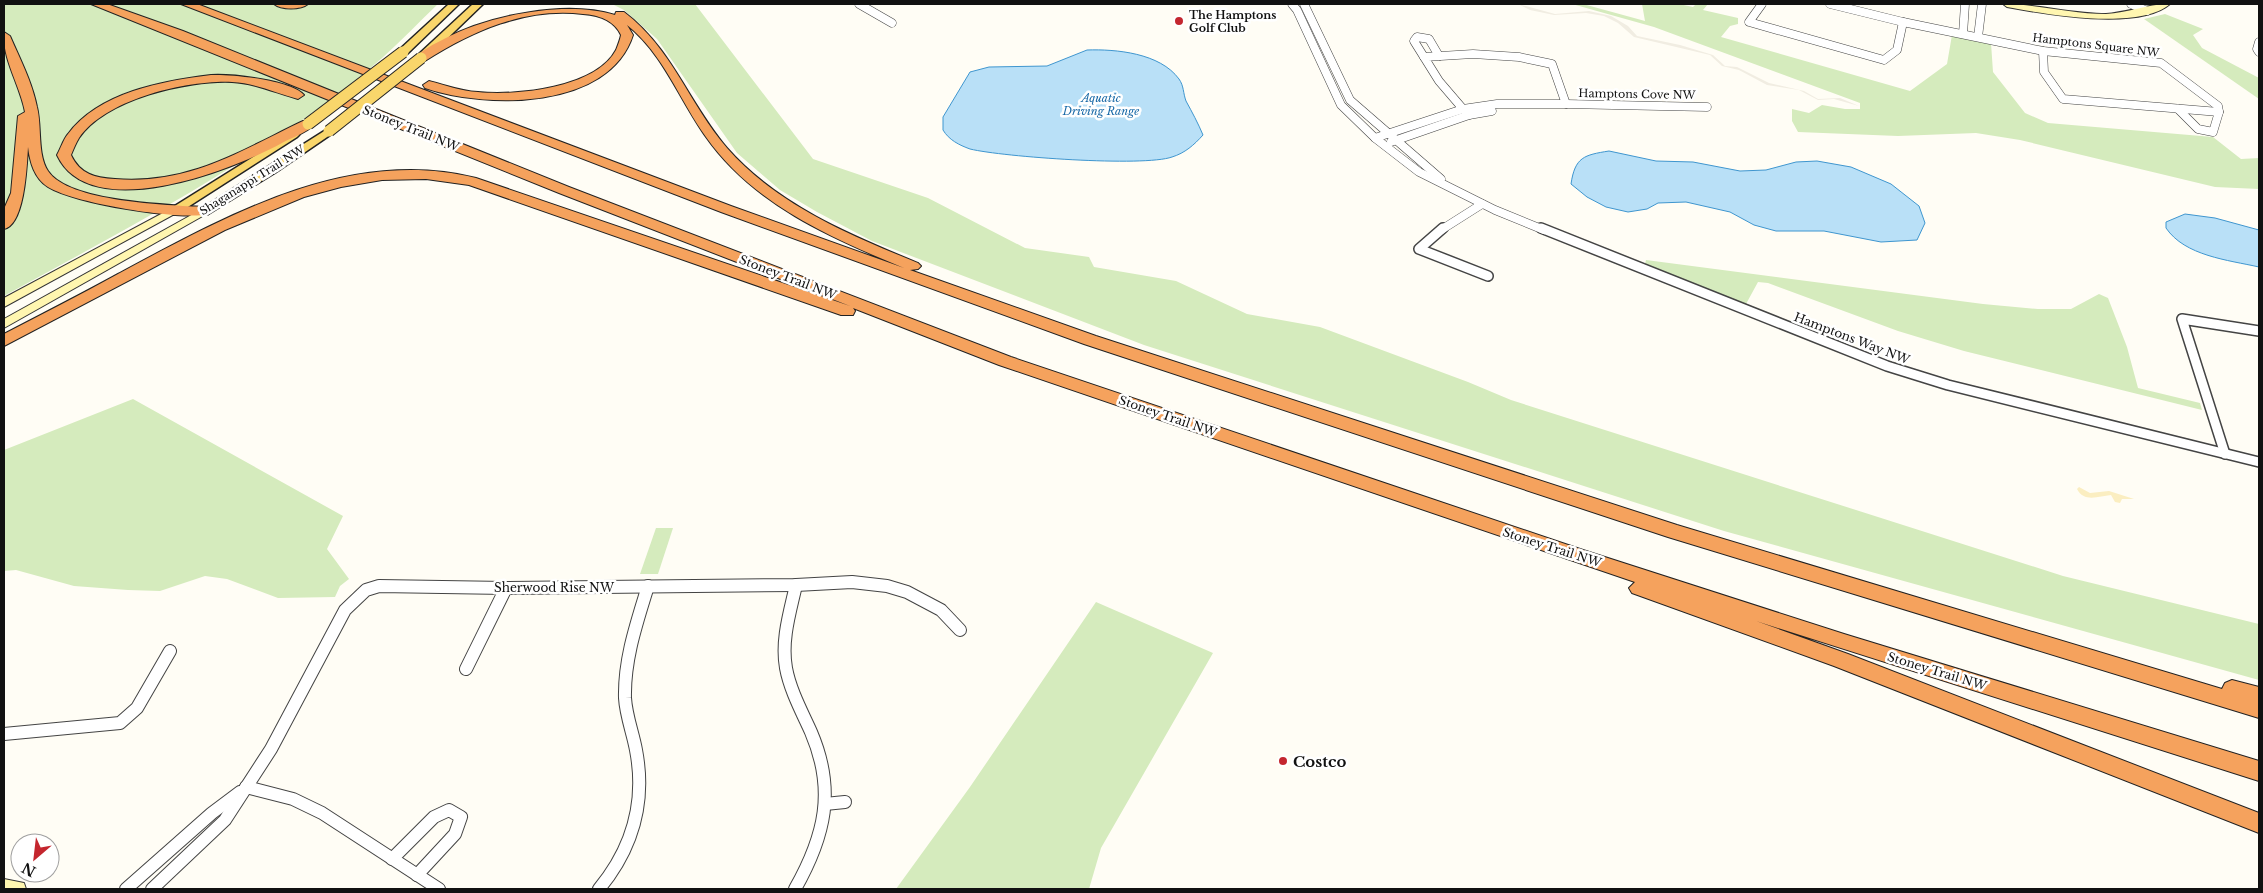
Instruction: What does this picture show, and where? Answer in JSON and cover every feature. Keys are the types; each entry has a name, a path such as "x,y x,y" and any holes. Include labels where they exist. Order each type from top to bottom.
{"highway":[{"name":"Stoney Trail NW","path":"97,4 179,34 564,190 1005,361 1337,474 1844,642 2259,771"},
{"path":"187,4 726,209 1093,341 1641,521 2259,709"},
{"path":"202,4 437,88 488,97 522,96 575,84 610,65 623,51 627,36 619,23 591,10 572,8 538,9 487,22 452,38 420,58"},
{"path":"280,4 302,4"},
{"path":"601,4 623,16 644,35 722,149 767,190 812,219 858,242 915,267 1078,329 1093,341"},
{"path":"4,36 31,108 38,163 48,182 63,191 87,198 204,211"},
{"path":"4,225 18,193 24,132 19,73"},
{"path":"308,124 220,167 177,179 148,184 116,184 90,180 72,170 64,155 70,139 89,121 130,98 172,85 193,81 244,79 275,86 471,160 564,190"},
{"path":"4,341 222,225 279,199 323,186 367,177 429,175 461,179 499,190 839,309 958,349 1005,361"},
{"path":"1337,474 1459,526 1841,660 2259,823"},
{"path":"1641,521 1668,522 1858,581 2259,696"}],"main road":[{"name":"Shaganappi Trail NW","path":"4,303 176,209 225,180 308,124 403,52 454,4"},
{"name":"Shaganappi Trail NW","path":"4,324 204,211 272,170 329,130 420,58 478,4"},
{"path":"2007,4 2070,14 2118,15 2166,4"},
{"path":"4,888 17,889"}],"street":[{"path":"859,4 892,23"},
{"name":"Hamptons Way NW","path":"1292,4 1297,10 1341,105 1383,145 1419,172 1482,204 1887,366 1948,385 2259,462"},
{"name":"Hamptons Way NW","path":"1304,4 1350,100 1386,134 1453,189"},
{"path":"1762,4 1749,22 1884,60 1897,50 1903,22"},
{"name":"Hamptons Square NW","path":"1830,4 1903,22 2043,51 2161,62 2215,103 2218,106 2219,112"},
{"path":"1963,34 1965,4"},
{"path":"1978,37 1982,4"},
{"path":"2131,4 2149,8"},
{"path":"1439,56 1429,39 1417,37 1414,41 1438,83 1469,115"},
{"path":"2259,42 2259,52"},
{"path":"2043,51 2044,72 2063,99 2219,112 2213,132 2204,132 2196,129 2178,110"},
{"path":"1424,57 1490,53 1528,58 1552,64 1566,104"},
{"path":"1322,63 1332,62"},
{"path":"1375,138 1463,109 1498,104 1512,105"},
{"name":"Hamptons Cove NW","path":"1512,105 1566,104 1707,107"},
{"path":"1383,145 1469,115 1503,109 1512,105"},
{"path":"1482,204 1442,229 1419,249 1488,276"},
{"path":"2225,454 2182,319 2259,331"},
{"name":"Sherwood Rise NW","path":"152,889 200,846 225,820 271,749 346,610 366,590 379,586 506,588 796,585 852,582 887,586 907,592 941,610 960,630"},
{"path":"795,889 814,851 825,804 826,783 818,748 792,692 786,668 784,647 796,585"},
{"path":"599,889 619,863 635,827 639,806 640,776 627,714 625,682 630,643 648,586"},
{"path":"466,669 506,588"},
{"path":"4,734 29,730 93,727 120,722 137,708 170,651"},
{"path":"246,787 300,802 322,814 439,889"},
{"name":"Sherwood Rise NW","path":"126,889 212,813 246,787"},
{"path":"825,804 845,802"},
{"path":"392,859 434,817 449,810 461,817 455,834 417,875"}],"green space":[{"path":"4,4 438,4 381,59 293,127 198,187 4,296"},
{"path":"612,4 695,4 813,159 928,198 1025,248 1089,257 1094,267 1176,281 1247,314 1320,327 1511,400 2063,576 2259,624 2259,680 1724,531 1144,345 872,241 780,190 737,153 657,39 624,10"},
{"path":"1572,4 1583,4 1645,21 1642,4 1679,4 1693,7 1696,4 1708,4 1703,10 1738,18 1738,24 1730,26 1721,37 1910,91 1947,64 1952,35 1991,43 1993,72 2025,113 2048,123 2213,137 2241,159 2259,158 2259,189 2215,187 2020,140 1976,133 1898,136 1798,132 1792,121 1792,109 1809,113 1822,105 1845,109 1860,109 1860,103 1654,27"},
{"path":"2165,14 2203,29 2193,35 2202,48 2259,78 2259,99 2144,19"},
{"path":"1646,260 1983,304 2038,309 2071,309 2099,294 2108,298 2127,347 2138,388 2200,403 2202,410 1964,351 1898,331 1768,283 1758,282 1746,304 1645,264"},
{"path":"133,399 343,516 327,549 349,579 340,586 335,597 278,598 227,579 205,576 160,591 74,586 16,570 4,571 4,450"},
{"path":"656,528 673,528 658,574 640,574"},
{"path":"1096,602 1213,653 1101,848 1089,889 896,889 970,787"}],"sand":[{"path":"2079,487 2090,493 2109,491 2134,499 2122,499 2120,503 2115,502 2111,495 2088,497 2080,493 2077,489"}],"shaded area":[{"path":"1518,4 1555,14 1589,11 1611,16 1628,26 1637,36 1680,45 1713,55 1725,66 1737,67 1769,83 1804,91 1818,99 1840,98 1859,106 1834,99 1818,100 1799,90 1767,85 1739,70 1722,66 1710,55 1634,37 1618,23 1604,16 1586,13 1554,15 1530,10"}],"water":[{"name":"Aquatic Driving Range","path":"1087,50 1111,50 1137,54 1161,63 1171,70 1181,82 1186,101 1203,135 1189,148 1172,157 1157,160 1104,161 1041,158 970,149 955,142 943,130 943,117 970,72 989,67 1047,66"},
{"path":"1609,151 1656,161 1693,162 1740,171 1766,170 1796,162 1817,161 1851,167 1891,184 1919,206 1925,223 1917,240 1881,242 1824,231 1776,231 1754,225 1730,212 1686,202 1658,203 1647,209 1628,212 1606,207 1587,197 1571,184 1575,168 1582,159 1593,154"},
{"path":"2185,214 2215,218 2259,230 2259,267 2221,259 2184,245 2166,228 2166,222"}],"place":[{"name":"The Hamptons Golf Club","path":"1179,21"},
{"name":"Costco","path":"1283,761"}]}
